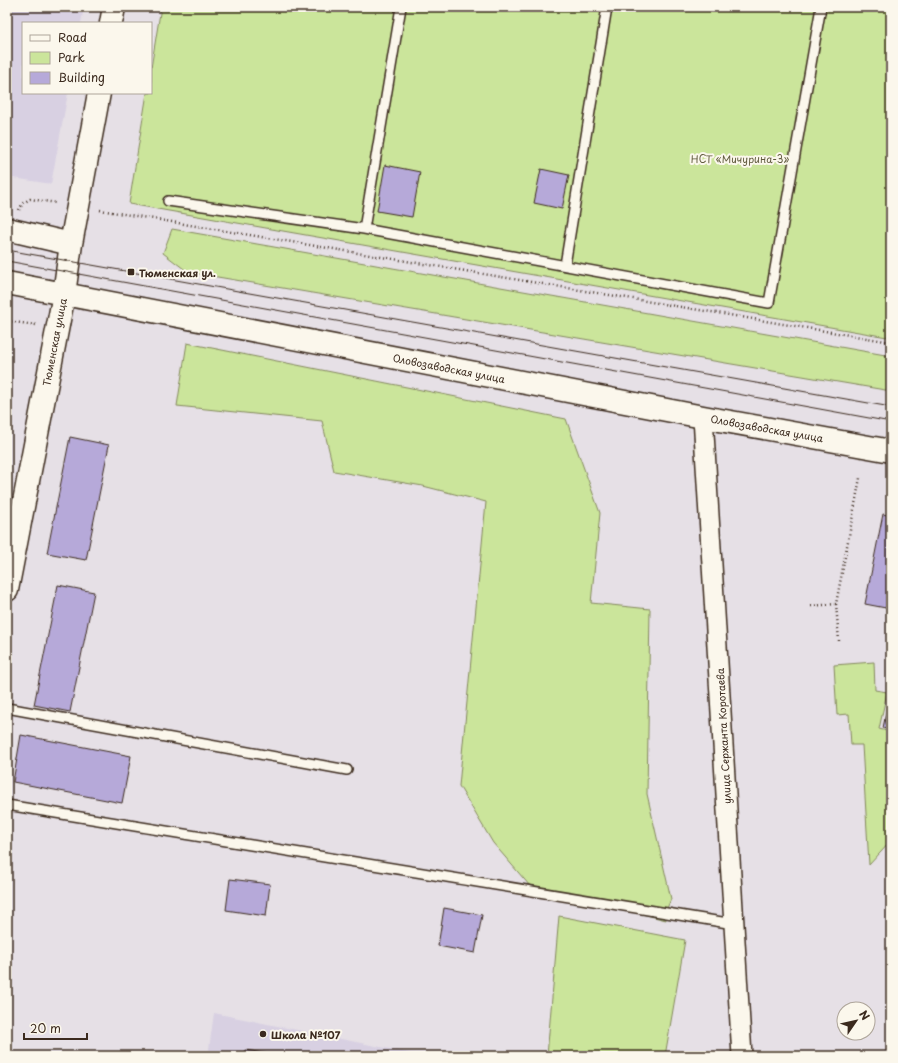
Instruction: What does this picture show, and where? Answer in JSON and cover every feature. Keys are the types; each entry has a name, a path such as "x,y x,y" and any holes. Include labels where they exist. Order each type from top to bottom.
{"street":[{"path":"111,22 114,7"},
{"name":"Тюменская улица","path":"7,590 64,294 71,244 99,94"},
{"path":"7,229 71,244"},
{"name":"Оловозаводская улица","path":"7,283 703,417 891,451"},
{"name":"улица Сержанта Коротаева","path":"703,417 742,1056"}],"lane":[{"path":"364,229 401,7"},
{"path":"564,265 607,7"},
{"path":"168,201 364,229 769,303 821,7"},
{"path":"7,708 348,770"},
{"path":"7,805 734,924"}],"path":[{"path":"839,642 836,604 860,478"},
{"path":"811,606 836,604"}],"shaded area":[{"path":"7,7 84,7 81,22 22,22 22,94 68,94 51,184 7,177"},
{"name":"Школа №107","path":"214,1013 415,1054 414,1056 208,1056"}],"green space":[{"name":"НСТ «Мичурина-3»","path":"161,7 891,7 891,315 887,337 129,204 147,94 152,94 152,62"},
{"path":"172,229 891,356 891,391 188,272 163,253"},
{"path":"187,343 566,419 600,513 591,603 650,609 647,794 671,899 665,913 666,920 530,886 493,843 459,786 486,502 423,486 334,471 322,421 177,406"},
{"path":"874,662 875,690 887,692 879,729 891,732 891,841 869,865 862,745 851,745 849,714 837,715 834,665"},
{"path":"559,916 685,940 665,1056 547,1056"}],"building":[{"path":"385,165 420,172 412,217 377,211"},
{"path":"541,169 569,175 562,209 534,203"},
{"path":"70,437 109,445 86,560 47,553"},
{"path":"883,514 891,516 891,609 865,604"},
{"path":"58,585 94,592 70,712 34,705"},
{"path":"891,693 891,730 883,728"},
{"path":"21,735 131,756 122,803 13,782"},
{"path":"230,879 270,884 266,916 226,910"},
{"path":"444,908 482,915 475,953 438,946"},
{"path":"245,1050 283,1056 245,1056"}],"tram line":[{"path":"7,250 891,407"},
{"path":"7,261 891,422"}],"place":[{"name":"Тюменская ул.","path":"131,272"},
{"name":"Школа №107","path":"263,1034"}]}
